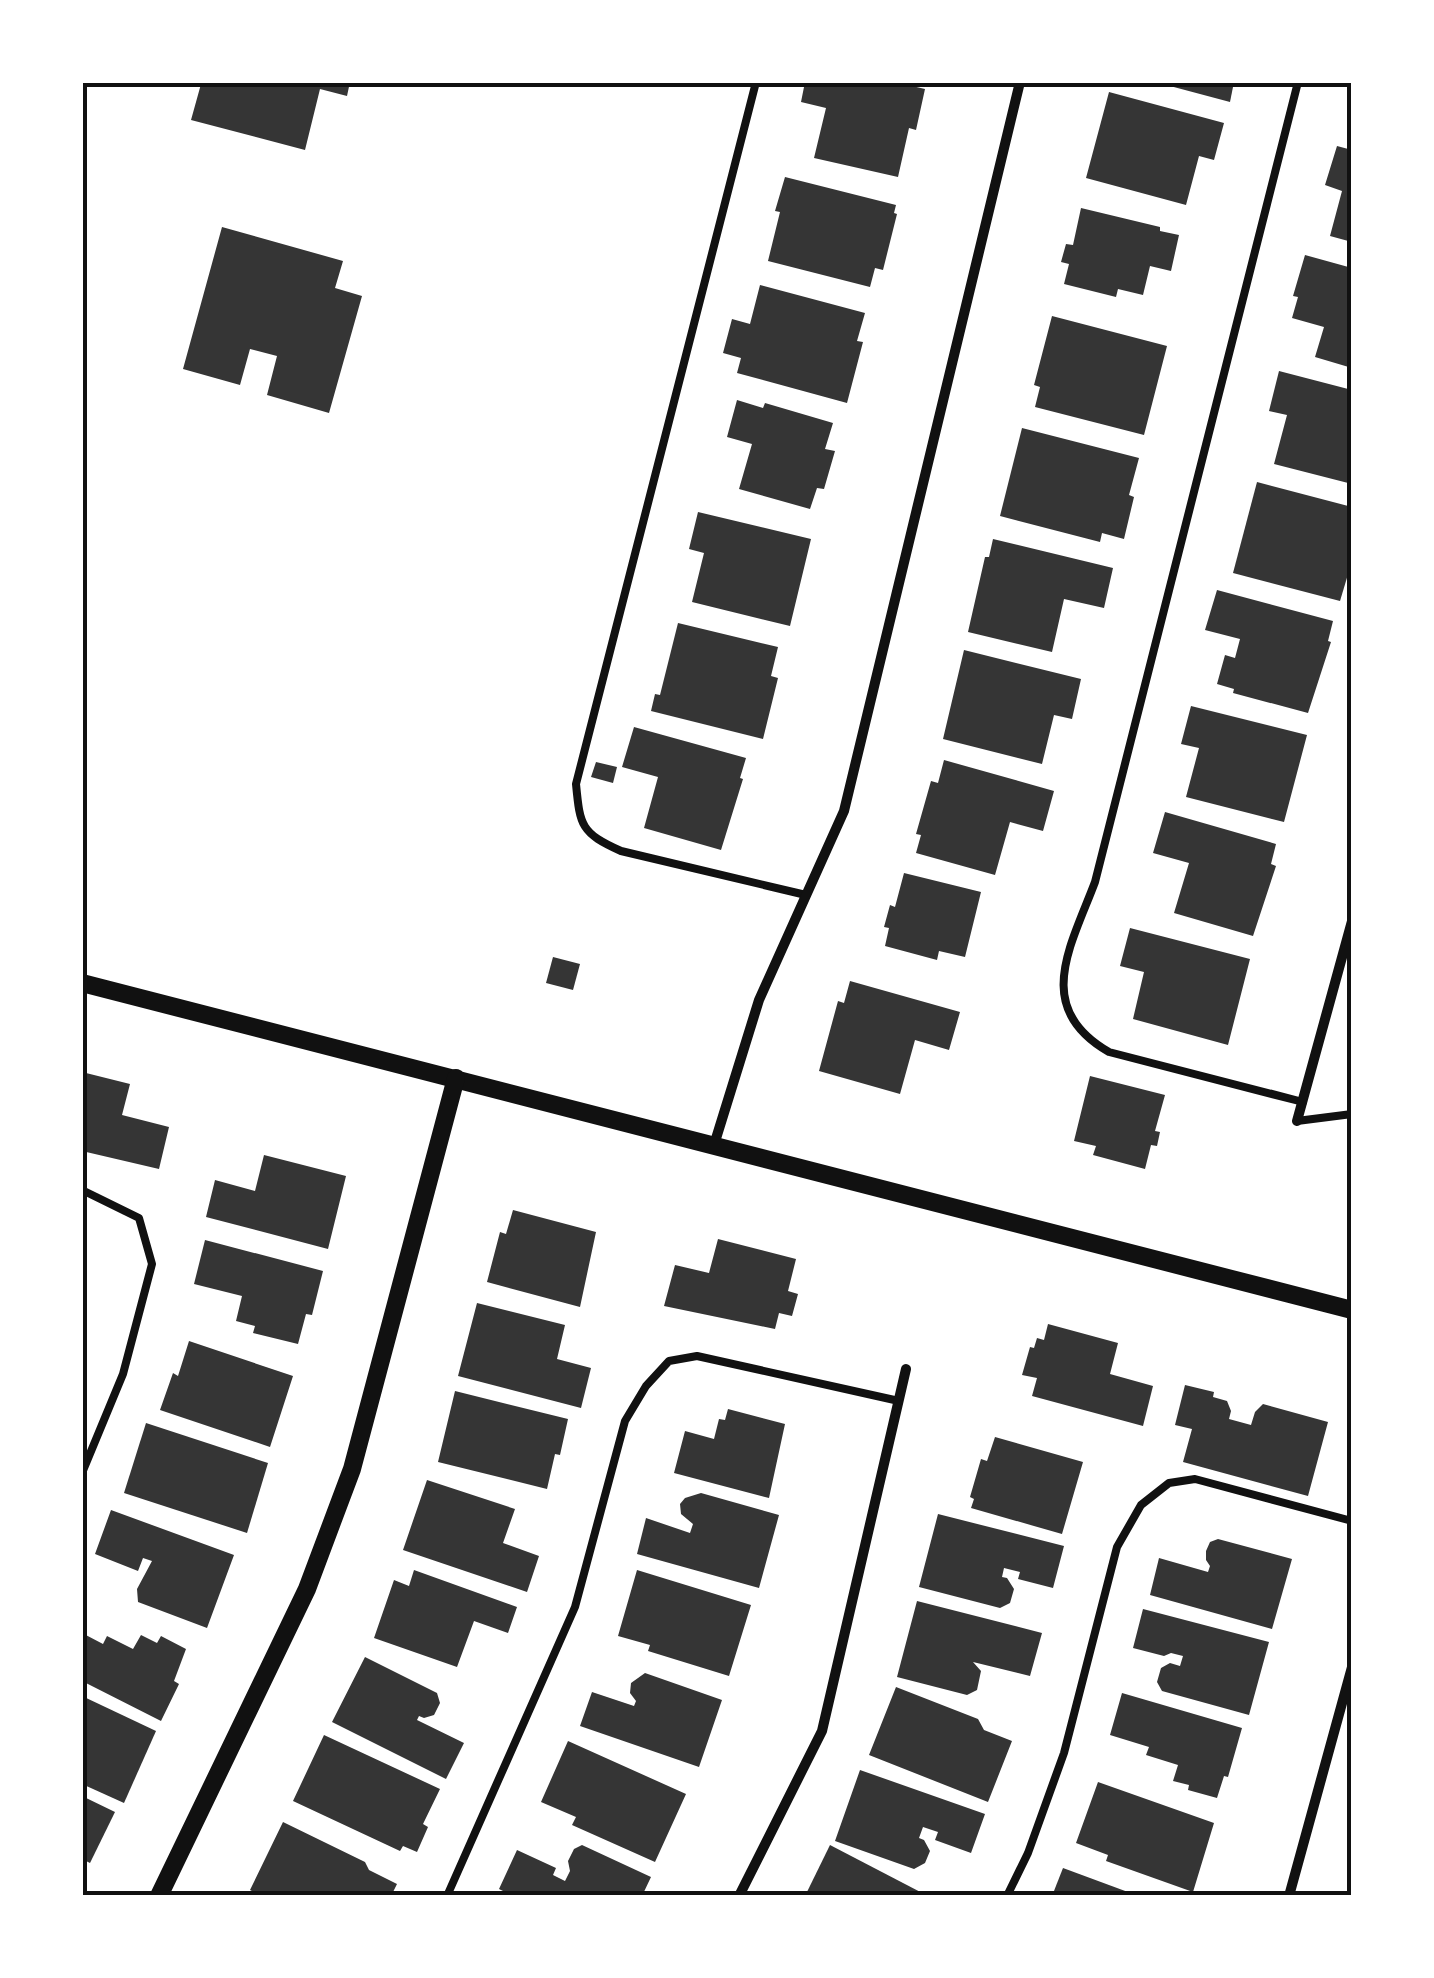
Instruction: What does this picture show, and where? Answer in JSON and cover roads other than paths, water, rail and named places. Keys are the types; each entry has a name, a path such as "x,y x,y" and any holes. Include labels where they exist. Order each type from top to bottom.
{"street":[{"path":"714,1144 759,1000 844,812 1020,82"},
{"path":"1298,1121 1352,922"},
{"path":"82,983 1352,1310"},
{"path":"158,1896 307,1589 352,1469 456,1078"},
{"path":"739,1896 822,1731 906,1369"},
{"path":"1289,1896 1352,1667"}],"lane":[{"path":"756,82 576,784 580,821 597,840 621,851 806,895"},
{"path":"1298,82 1100,863 1064,960 1062,982 1065,1004 1075,1024 1090,1041 1109,1052 1303,1102"},
{"path":"1298,1121 1352,1114"},
{"path":"82,1190 138,1218 152,1264 124,1374 82,1473"},
{"path":"446,1896 575,1606 625,1422 646,1386 669,1362 697,1356 899,1402"},
{"path":"1007,1896 1028,1853 1064,1753 1117,1547 1141,1505 1169,1484 1195,1479 1352,1521"}]}
